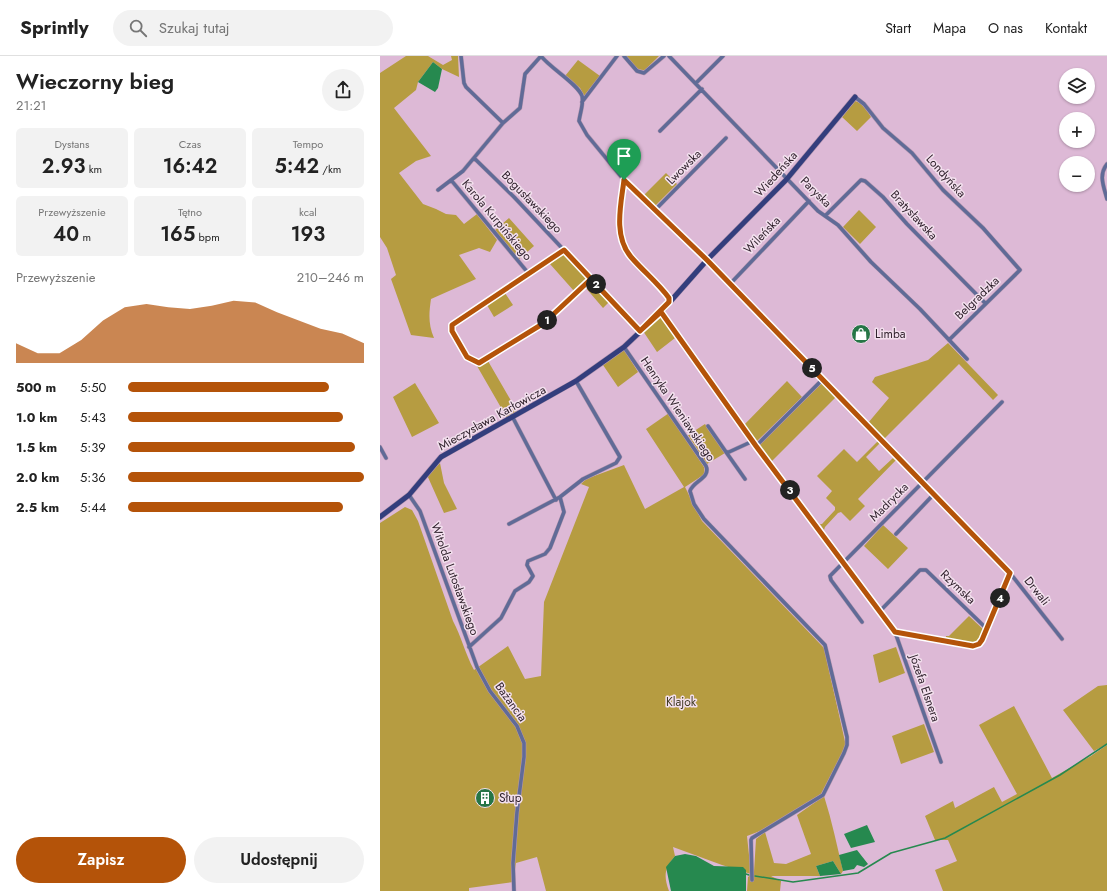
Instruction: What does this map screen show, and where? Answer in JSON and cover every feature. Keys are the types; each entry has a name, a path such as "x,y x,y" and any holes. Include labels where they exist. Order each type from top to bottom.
{"street":[{"path":"461,56 464,83 466,87 504,123"},
{"path":"438,190 463,170 504,123 520,108 526,74 541,56 546,63 577,88 582,95 579,121 587,135 624,180 620,212 622,240 630,256 668,297 669,302 661,312 624,347"},
{"path":"582,102 617,56"},
{"path":"624,56 637,71 644,73 664,56"},
{"name":"Paryska","path":"669,56 809,201 843,230 871,262 966,358"},
{"path":"696,83 721,57"},
{"path":"660,131 702,89"},
{"name":"Wiedeńska","path":"669,302 707,260 788,178 855,98"},
{"name":"Londyńska","path":"855,98 864,104 883,128 912,153 942,190 983,228 1020,270"},
{"name":"Lwowska","path":"656,209 726,138"},
{"name":"Bogusławskiego","path":"474,158 564,250 640,331"},
{"path":"1107,164 1101,176 1107,199"},
{"name":"Karola Kurpińskiego","path":"451,180 529,274"},
{"name":"Drwali","path":"624,180 656,209 707,260 1010,573 1062,639"},
{"name":"Bratysławska","path":"826,216 861,180 865,181 883,197 985,303"},
{"name":"Wileńska","path":"730,284 809,201"},
{"path":"564,250 452,325 452,331 467,357 479,363 544,323 591,279"},
{"name":"Belgradzka","path":"949,340 1020,270"},
{"name":"Józefa Elsnera","path":"661,312 756,446 895,632 941,762"},
{"name":"Mieczysława Karłowicza","path":"380,517 409,495 441,456 576,381 624,347"},
{"name":"Henryka Wieniawskiego","path":"624,347 706,466 707,472 705,476 692,486 690,491 694,504 704,520 825,645 832,669 847,737 847,745 844,754 823,795 752,838 752,880"},
{"path":"756,446 823,379"},
{"path":"509,524 560,498 583,478 616,463 620,457 576,381"},
{"name":"Madrycka","path":"862,622 830,578 831,575 843,561 1002,402"},
{"path":"512,416 556,500"},
{"path":"708,426 745,479"},
{"path":"725,451 729,452 753,441"},
{"path":"380,447 386,458"},
{"path":"896,534 934,494"},
{"name":"Witolda Lutosławskiego","path":"409,495 420,511 469,647 501,618 515,590 529,582 533,576 526,565 528,561 545,554 550,548 564,512 560,498"},
{"name":"Rzymska","path":"880,611 920,570 926,570 987,629"},
{"path":"895,632 975,646 981,642 1010,573"},
{"name":"Bażancia","path":"469,647 477,667 490,691 517,726 524,743 524,757 517,812 513,863 514,891"}],"green space":[{"path":"406,56 428,56 443,65 452,60 451,56 458,56 459,77 442,69 433,62 418,82 416,90 394,108 431,156 416,161 399,173 423,204 446,214 456,215 464,224 477,214 497,240 490,252 479,248 459,255 476,279 431,299 430,318 434,338 411,335 391,279 396,275 387,248 380,237 380,73"},
{"path":"626,56 659,56 645,70 642,70 636,68"},
{"path":"578,60 600,76 584,96 580,88 565,76"},
{"path":"855,101 863,105 871,117 857,131 842,117"},
{"path":"666,173 677,184 655,206 644,195"},
{"path":"859,210 876,227 860,244 843,227"},
{"path":"509,218 534,246 518,260 494,231"},
{"path":"565,253 589,279 574,291 550,264"},
{"path":"591,282 610,301 603,308 585,287"},
{"path":"505,293 513,305 494,317 487,305"},
{"path":"660,315 675,338 657,352 643,331"},
{"path":"948,343 998,395 993,400 959,364 884,439 868,423 889,398 872,382 875,377 928,360"},
{"path":"624,349 638,372 618,387 603,365"},
{"path":"488,361 517,411 507,418 477,366"},
{"path":"787,381 802,397 756,442 744,425"},
{"path":"823,382 837,396 771,462 759,445"},
{"path":"415,383 439,423 412,437 393,397"},
{"name":"Klajok","path":"669,413 704,467 705,474 685,487 702,521 824,648 846,746 821,794 765,829 747,836 751,874 673,847 675,856 669,864 666,872 666,880 669,891 546,891 537,857 516,863 513,882 469,888 469,891 380,891 380,523 405,507 412,510 418,521 453,621 474,670 508,646 525,679 541,676 544,602 589,487 581,484 586,479 624,465 645,509 684,487 646,429"},
{"path":"705,424 725,453 707,464 688,435"},
{"path":"879,440 881,442 866,457 879,471 893,458 895,460 898,458 858,499 865,506 850,521 841,512 838,513 824,530 820,524 822,524 835,510 835,507 826,498 832,491 817,476 844,449 857,462"},
{"path":"440,463 444,483 457,509 444,513 427,475"},
{"path":"883,525 908,548 888,569 864,546"},
{"path":"969,616 985,631 978,643 973,644 946,638 946,636 949,636"},
{"path":"896,647 905,673 879,683 873,655"},
{"path":"1107,685 1107,744 1094,751 1063,710 1098,686"},
{"path":"1014,706 1052,778 1091,756 1107,745 1107,891 943,891 935,870 957,861 948,840 935,840 925,816 953,801 955,808 994,787 1002,802 1017,794 979,725"},
{"path":"924,724 934,752 901,764 892,736"},
{"path":"824,796 843,871 841,874 833,861 816,866 820,876 771,876 781,881 780,891 747,891 748,877 754,872 756,839 765,832 774,863 786,864 811,854 797,815"}],"shaded area":[{"path":"433,62 442,69 438,88 435,92 418,82"},
{"path":"867,825 875,842 851,848 844,834"},
{"path":"857,850 868,864 864,867 857,865 854,869 843,871 839,855"},
{"path":"685,854 696,856 714,866 743,867 746,870 746,891 671,891 666,867 675,856"},
{"path":"833,861 841,874 820,876 816,866"}],"waterway":[{"path":"755,876 793,882 858,873 891,853 945,838 1060,775 1107,744"}],"place":[{"name":"Limba","path":"861,334"},
{"name":"Słup","path":"485,798"}],"route":[{"path":"624,180 620,212 622,240 624,247 630,256 669,298 669,302 661,312 640,331 591,279 544,323 479,363 467,357 452,331 452,325 564,250 640,331 661,312 756,446 880,611 889,626 895,632 973,646 979,644 1010,573 707,260 656,209 624,180"}]}
